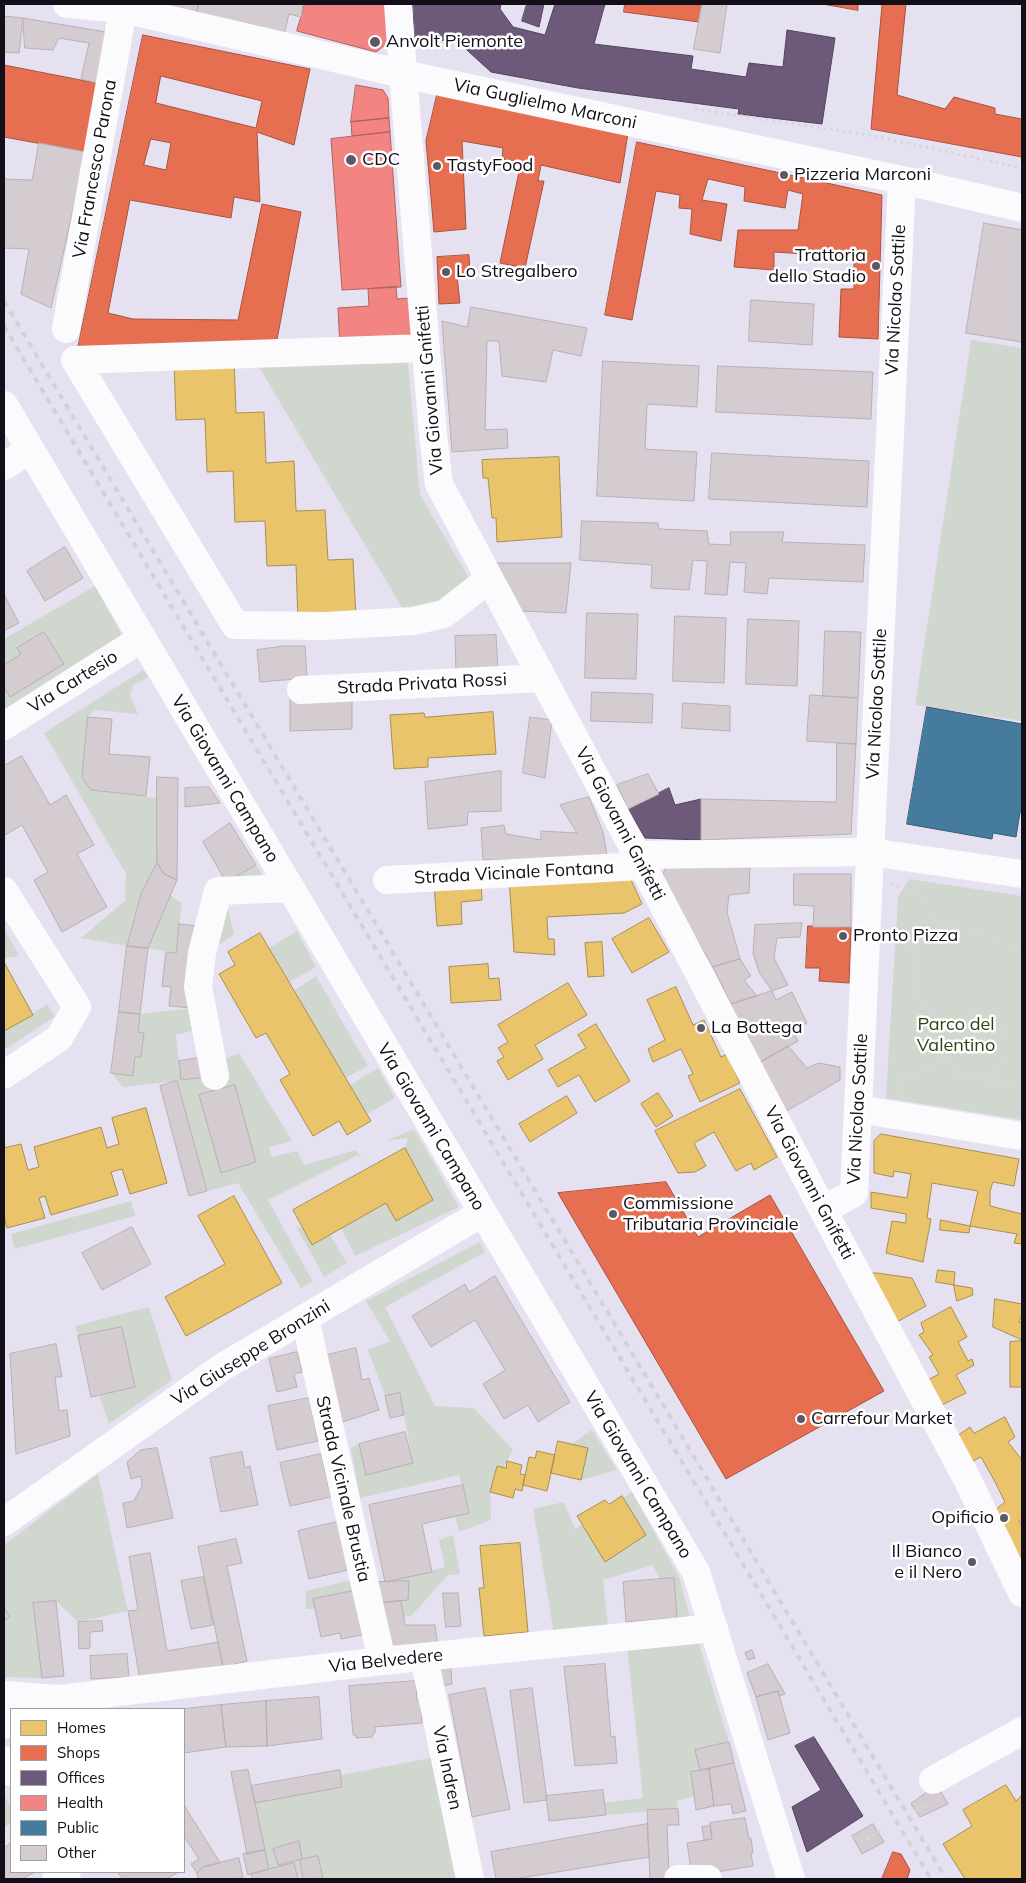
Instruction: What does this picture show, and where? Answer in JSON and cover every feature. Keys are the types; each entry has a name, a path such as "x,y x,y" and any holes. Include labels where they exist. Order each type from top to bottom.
{"street":[{"name":"Via Guglielmo Marconi","path":"67,4 124,6 403,74 902,180 1022,208"},
{"name":"Via Giovanni Gnifetti","path":"398,4 439,484 966,1477 1022,1593"},
{"name":"Via Francesco Parona","path":"66,329 124,6"},
{"name":"Via Nicolao Sottile","path":"823,1210 854,1193 902,180"},
{"path":"426,348 75,360 235,625 324,626 414,621 444,614 489,579"},
{"name":"Via Giovanni Campano","path":"4,405 141,639 696,1572 791,1879"},
{"path":"4,466 30,450"},
{"name":"Via Cartesio","path":"4,726 141,639"},
{"name":"Strada Privata Rossi","path":"301,690 542,678"},
{"name":"Strada Vicinale Fontana","path":"387,880 639,860 870,852 1022,874"},
{"path":"214,1076 198,987 202,953 218,891 290,888"},
{"path":"4,891 77,1008 58,1038 4,1075"},
{"path":"858,1109 1022,1136"},
{"name":"Via Giuseppe Bronzini","path":"4,1522 224,1366 482,1213"},
{"name":"Strada Vicinale Brustia","path":"305,1318 382,1661"},
{"name":"Via Belvedere","path":"4,1696 48,1704 382,1661 714,1628"},
{"name":"Via Indren","path":"424,1657 470,1879"},
{"path":"932,1791 1022,1731"},
{"path":"678,1879 708,1879"}],"path":[{"path":"691,109 869,135 1022,168"},
{"path":"891,883 920,896 940,925"},
{"path":"947,1032 940,1018 917,991 914,970 917,950 924,933 940,925 953,926 972,931 1022,951"},
{"path":"894,953 917,950"},
{"path":"973,1015 989,1018 1002,1027 1006,1037 1008,1048 1001,1068 993,1075 983,1079 972,1080 952,1070 946,1061 944,1041 947,1032 958,1020 973,1015"},
{"path":"897,1100 902,1078 946,1061"},
{"path":"983,1079 996,1086 1022,1088"},
{"path":"916,1811 932,1791"},
{"path":"861,1842 884,1829"}],"green space":[{"path":"971,340 1022,348 1022,721 915,705"},
{"path":"407,353 420,495 470,580 441,604 406,614 253,357"},
{"path":"95,586 123,637 5,713 4,639"},
{"path":"143,670 149,677 133,685 130,696 138,714 95,710 88,717 82,778 92,790 157,798 157,863 141,894 127,946 81,938 125,901 126,874 44,733"},
{"path":"256,865 267,883 226,882"},
{"name":"Parco del Valentino","path":"909,879 1022,896 1022,1120 886,1098 898,897"},
{"path":"165,892 182,903 176,953 148,948"},
{"path":"226,901 234,934 215,948"},
{"path":"5,930 19,956 4,958"},
{"path":"297,931 316,967 289,982 269,948"},
{"path":"4,962 33,1014 47,1004 55,1016 4,1050"},
{"path":"316,976 368,1066 345,1078 294,991"},
{"path":"193,1008 195,1030 176,1035 181,1080 225,1074 223,1060 239,1053 292,1141 269,1147 272,1157 297,1151 304,1165 356,1150 364,1163 358,1155 268,1200 313,1282 301,1288 238,1183 207,1191 177,1081 123,1087 111,1073 140,1014"},
{"path":"378,1068 395,1098 367,1114 350,1085"},
{"path":"414,1129 459,1207 355,1256 341,1228 357,1220 405,1148 408,1138 386,1141"},
{"path":"131,1201 135,1216 15,1249 11,1234"},
{"path":"296,1226 330,1235 347,1263 324,1277"},
{"path":"480,1242 485,1252 385,1307 435,1406 474,1408 513,1450 490,1492 491,1520 459,1532 455,1516 469,1513 459,1475 360,1498 351,1448 359,1444 413,1463 404,1415 385,1396 368,1350 390,1341 366,1301"},
{"path":"149,1307 172,1380 109,1424 75,1326"},
{"path":"592,1430 617,1470 581,1480 566,1448"},
{"path":"98,1474 128,1611 78,1622 56,1601 42,1678 4,1677 4,1545"},
{"path":"632,1492 679,1577 691,1622 680,1623 653,1565 603,1580 609,1634 555,1640 533,1509 564,1502 575,1529"},
{"path":"453,1535 460,1574 448,1575 411,1616 395,1617 385,1582 445,1567 439,1540"},
{"path":"355,1579 371,1633 341,1639 333,1609 306,1609 306,1591"},
{"path":"697,1637 729,1742 694,1796 677,1801 678,1809 606,1815 604,1803 643,1798 627,1645"},
{"path":"431,1758 457,1879 317,1879 312,1876 287,1879 262,1875 246,1793"},
{"path":"4,1795 10,1805 10,1824 4,1828"}],"building: Homes":[{"path":"234,359 236,413 264,412 266,463 294,461 296,511 325,510 328,560 353,559 356,617 298,620 296,565 267,566 265,521 235,522 233,471 207,472 205,419 176,420 174,362"},
{"path":"559,457 562,537 497,542 496,518 492,518 488,478 483,478 482,460"},
{"path":"493,712 496,754 428,758 428,767 394,769 390,715 424,713 425,717"},
{"path":"629,875 642,904 624,913 547,917 548,939 554,939 555,955 514,952 509,878"},
{"path":"481,880 482,900 461,902 462,924 437,926 434,883"},
{"path":"649,918 669,952 632,973 612,939"},
{"path":"260,933 371,1121 347,1135 339,1121 313,1136 280,1080 290,1074 266,1033 256,1038 219,974 235,965 228,952"},
{"path":"602,942 604,976 588,977 585,943"},
{"path":"4,962 33,1015 4,1031"},
{"path":"488,964 489,979 499,978 501,1000 451,1003 449,967"},
{"path":"568,983 587,1015 535,1045 543,1059 508,1080 497,1061 504,1057 498,1048 508,1042 498,1025"},
{"path":"676,987 693,1025 704,1020 721,1057 727,1054 740,1083 700,1102 688,1076 693,1074 681,1049 653,1062 648,1049 665,1040 647,1000"},
{"path":"596,1024 630,1081 595,1102 579,1075 558,1087 548,1070 586,1048 578,1035"},
{"path":"740,1089 777,1157 754,1170 751,1163 736,1171 714,1132 694,1143 706,1166 695,1172 678,1173 655,1131"},
{"path":"658,1093 673,1116 656,1127 641,1104"},
{"path":"567,1096 577,1113 530,1142 519,1124"},
{"path":"146,1108 167,1183 130,1194 122,1169 111,1172 118,1195 51,1215 45,1196 39,1198 45,1218 7,1228 4,1216 4,1148 21,1144 28,1170 39,1167 34,1147 101,1127 107,1148 119,1144 112,1118"},
{"path":"881,1134 1019,1159 1014,1186 993,1182 990,1191 990,1206 1022,1214 1022,1244 1014,1243 1017,1234 970,1226 978,1191 932,1183 927,1218 931,1219 923,1262 886,1253 892,1221 906,1223 906,1214 871,1208 871,1192 907,1198 911,1174 894,1171 893,1177 874,1173 874,1141"},
{"path":"405,1148 433,1200 396,1221 386,1203 312,1245 293,1210"},
{"path":"234,1196 282,1283 186,1336 165,1297 225,1264 198,1216"},
{"path":"941,1220 970,1226 969,1233 940,1230"},
{"path":"938,1270 955,1272 954,1285 936,1282"},
{"path":"868,1273 912,1278 926,1306 895,1323"},
{"path":"954,1285 972,1288 973,1295 957,1301"},
{"path":"995,1299 1022,1304 1022,1314 1019,1322 1022,1323 1022,1340 993,1327"},
{"path":"951,1307 967,1337 958,1342 968,1361 972,1359 974,1365 956,1375 966,1393 940,1406 926,1381 939,1374 929,1357 933,1355 919,1335 924,1332 921,1323"},
{"path":"1022,1341 1022,1387 1010,1387 1010,1342"},
{"path":"1005,1417 1015,1437 1008,1442 1022,1460 1022,1519 1019,1521 1022,1526 1022,1561 995,1510 1005,1502 994,1480 981,1457 969,1463 957,1436 970,1427 974,1433"},
{"path":"558,1441 588,1448 581,1480 551,1473"},
{"path":"537,1451 555,1455 547,1491 523,1485 529,1457 535,1458"},
{"path":"507,1461 522,1465 520,1474 525,1475 522,1491 515,1489 513,1498 490,1492 497,1466 506,1468"},
{"path":"622,1496 646,1535 605,1562 577,1516 605,1500 609,1504"},
{"path":"520,1543 528,1632 484,1636 479,1588 484,1588 480,1546"},
{"path":"1006,1785 1016,1801 1021,1796 1022,1798 1022,1879 965,1879 943,1844 972,1826 963,1810"}],"building: Shops":[{"path":"625,4 702,4 699,22 624,12"},
{"path":"823,4 858,4 858,10"},
{"path":"879,4 906,4 897,95 945,109 954,97 995,108 995,114 1022,119 1022,157 871,129 882,5"},
{"path":"143,35 310,69 294,145 257,132 260,202 234,197 231,218 130,200 108,313 133,319 238,320 262,204 301,212 276,345 78,348","holes":["161,76 262,101 256,128 156,103","151,139 171,143 166,170 144,165"]},
{"path":"4,65 101,84 86,152 4,137"},
{"path":"438,91 628,133 620,183 541,165 538,181 544,181 525,268 500,263 521,162 502,159 503,148 462,141 466,229 434,232 426,141"},
{"path":"637,142 882,195 878,339 839,337 841,289 854,289 854,257 774,252 774,270 734,267 738,230 798,230 803,194 788,190 785,208 744,201 745,187 708,179 702,200 727,204 721,241 690,234 692,209 679,208 680,195 656,191 632,320 605,315"},
{"path":"469,255 470,274 457,276 460,303 439,304 437,257"},
{"path":"808,926 851,927 849,983 819,981 820,968 806,968"},
{"path":"666,1182 698,1237 770,1195 884,1391 726,1479 558,1193"},
{"path":"893,1852 901,1854 910,1870 907,1879 882,1879"}],"building: Offices":[{"path":"413,4 501,4 500,9 513,27 545,35 555,4 605,4 594,44 693,56 691,69 746,77 749,63 783,67 787,30 835,38 822,124 738,114 739,109 578,88 491,72 456,40 415,41"},
{"path":"527,4 544,4 539,27 522,21"},
{"path":"669,788 675,805 701,799 701,840 645,838 628,809"},
{"path":"814,1737 863,1816 807,1852 792,1807 821,1790 795,1746"}],"building: Health":[{"path":"305,4 386,4 389,42 376,52 297,31"},
{"path":"356,85 383,90 388,98 389,118 351,122"},
{"path":"389,118 390,132 352,136 351,122"},
{"path":"390,132 401,287 342,290 331,139"},
{"path":"396,287 397,299 410,298 412,345 340,349 338,308 369,306 368,289"}],"building: Public":[{"path":"927,707 1022,724 1022,812 1020,812 1016,837 993,833 992,839 907,824"}],"building: Other":[{"path":"147,4 199,4 196,15"},
{"path":"199,4 303,4 301,17 289,14 284,35 196,15"},
{"path":"702,4 727,4 720,53 694,49"},
{"path":"4,16 23,18 19,53 4,52"},
{"path":"23,18 106,32 101,84 81,79 89,43 59,38 53,50 25,48"},
{"path":"39,143 86,152 51,308 21,294 29,249 4,248 4,179 32,180"},
{"path":"984,223 1022,230 1022,342 966,333"},
{"path":"751,300 814,304 812,345 749,341"},
{"path":"471,307 587,328 581,356 553,350 546,382 502,376 499,341 487,341 485,430 507,429 508,448 452,452 442,321 467,327"},
{"path":"603,361 699,366 697,407 647,404 645,449 697,452 694,501 597,496"},
{"path":"718,366 873,372 871,419 716,412"},
{"path":"712,453 869,461 867,507 709,499"},
{"path":"582,521 658,523 659,529 707,531 709,544 731,545 730,532 784,532 782,542 865,545 863,582 769,578 767,594 744,592 746,563 730,562 727,595 705,594 707,561 693,560 689,590 651,588 652,565 580,560"},
{"path":"65,547 83,578 45,601 27,571"},
{"path":"497,563 571,563 566,613 519,611"},
{"path":"4,594 19,623 4,631"},
{"path":"587,613 638,614 636,679 585,678"},
{"path":"675,616 726,618 724,683 673,681"},
{"path":"748,619 799,621 797,686 746,684"},
{"path":"825,631 861,632 858,698 823,696"},
{"path":"44,632 64,664 10,697 4,687 4,665 21,654 17,648"},
{"path":"496,635 498,670 456,671 455,636"},
{"path":"284,646 305,646 307,678 260,682 257,650"},
{"path":"592,692 653,694 652,723 591,721"},
{"path":"352,695 352,729 290,731 290,699"},
{"path":"810,695 858,698 856,744 807,741"},
{"path":"683,703 730,706 730,731 682,728"},
{"path":"88,717 112,719 109,754 150,757 146,796 91,790 82,778"},
{"path":"530,717 552,720 545,778 523,773"},
{"path":"837,743 856,744 851,834 701,840 701,799 836,802"},
{"path":"22,756 50,805 66,795 94,845 77,854 107,907 62,932 34,880 48,872 22,825 5,835 4,832 4,766"},
{"path":"501,771 501,811 468,812 467,825 428,829 425,782"},
{"path":"648,774 659,794 628,809 617,785"},
{"path":"157,777 178,778 177,880 164,874 157,863"},
{"path":"209,787 220,803 185,807 185,788"},
{"path":"589,797 603,832 608,861 483,860 481,828 504,825 506,834 541,840 541,831 577,833 560,805"},
{"path":"230,823 256,865 226,882 203,842"},
{"path":"157,863 164,874 177,880 148,948 127,946 141,894"},
{"path":"750,864 749,893 729,895 727,912 740,959 713,967 661,879 666,866"},
{"path":"794,874 851,874 851,927 813,927 814,906 794,905"},
{"path":"802,923 800,937 777,938 774,958 788,985 772,991 759,972 753,953 755,925"},
{"path":"179,924 201,926 193,1008 169,1006 171,987 162,986 166,952 176,953"},
{"path":"127,946 148,948 140,1014 119,1012"},
{"path":"740,959 751,976 744,980 757,996 731,1004 713,967"},
{"path":"772,991 776,1000 792,992 807,1023 792,1029 798,1041 759,1063 731,1004"},
{"path":"119,1012 140,1014 138,1032 144,1033 141,1057 135,1057 133,1076 111,1073"},
{"path":"788,1046 807,1068 819,1063 840,1067 840,1080 785,1112 759,1063"},
{"path":"212,1056 215,1076 181,1080 179,1061"},
{"path":"177,1081 207,1191 189,1196 160,1086"},
{"path":"235,1085 256,1162 221,1173 199,1095"},
{"path":"132,1227 151,1264 102,1290 82,1253"},
{"path":"495,1276 570,1402 538,1422 528,1405 504,1419 483,1384 505,1370 475,1320 431,1347 412,1316 465,1284 469,1292"},
{"path":"122,1327 135,1387 91,1397 78,1336"},
{"path":"56,1344 62,1377 55,1377 59,1411 67,1410 70,1436 16,1454 10,1354"},
{"path":"356,1348 362,1380 369,1378 379,1410 340,1423 323,1356"},
{"path":"297,1352 302,1372 294,1374 297,1387 277,1392 269,1359"},
{"path":"400,1393 404,1415 390,1418 385,1396"},
{"path":"309,1398 318,1441 277,1450 268,1406"},
{"path":"405,1432 413,1463 366,1475 359,1444"},
{"path":"157,1448 173,1518 127,1528 123,1503 134,1501 142,1486 141,1476 131,1479 127,1462 141,1450"},
{"path":"242,1452 245,1468 250,1466 258,1505 221,1512 210,1458"},
{"path":"321,1454 331,1497 290,1506 280,1463"},
{"path":"463,1485 469,1513 422,1524 432,1572 385,1582 369,1505"},
{"path":"337,1522 348,1570 309,1579 298,1531"},
{"path":"236,1539 242,1563 227,1566 247,1661 223,1667 198,1547"},
{"path":"150,1553 167,1651 218,1642 223,1667 140,1680 128,1611 138,1610 129,1557"},
{"path":"203,1577 213,1625 191,1629 181,1581"},
{"path":"674,1578 677,1618 626,1622 623,1582"},
{"path":"409,1581 408,1600 379,1603 378,1582"},
{"path":"353,1591 362,1635 341,1639 340,1633 321,1637 313,1599"},
{"path":"443,1593 458,1593 461,1626 446,1627"},
{"path":"56,1601 64,1676 42,1678 33,1603"},
{"path":"401,1601 405,1625 435,1625 438,1648 386,1653 379,1603"},
{"path":"4,1607 10,1617 4,1621"},
{"path":"102,1621 103,1631 90,1632 90,1648 79,1649 78,1622"},
{"path":"752,1650 755,1658 748,1660 745,1653"},
{"path":"127,1654 129,1677 91,1679 90,1656"},
{"path":"450,1656 452,1684 433,1688 428,1658"},
{"path":"605,1664 611,1737 615,1736 617,1763 575,1766 564,1667"},
{"path":"768,1664 785,1694 779,1696 778,1691 756,1697 747,1673"},
{"path":"416,1681 417,1701 421,1701 422,1723 375,1727 375,1733 372,1737 356,1738 356,1735 353,1735 349,1686"},
{"path":"485,1688 510,1809 472,1817 449,1695"},
{"path":"532,1688 547,1800 524,1803 510,1691"},
{"path":"778,1691 790,1733 768,1740 756,1697"},
{"path":"319,1697 322,1739 267,1746 266,1701"},
{"path":"266,1701 267,1746 226,1747 221,1705"},
{"path":"221,1705 226,1747 185,1753 185,1709"},
{"path":"729,1742 734,1763 700,1770 695,1750"},
{"path":"734,1763 746,1811 733,1814 731,1804 714,1806 709,1769"},
{"path":"709,1769 714,1806 696,1810 691,1772"},
{"path":"248,1770 265,1850 247,1854 231,1772"},
{"path":"340,1770 342,1787 255,1803 251,1786"},
{"path":"937,1785 948,1804 920,1817 911,1804"},
{"path":"603,1790 606,1815 549,1821 546,1796"},
{"path":"185,1807 220,1863 203,1867 197,1873 191,1864 199,1859 185,1838"},
{"path":"678,1809 679,1825 667,1825 669,1875 665,1875 665,1879 650,1879 647,1810"},
{"path":"745,1818 749,1839 751,1838 753,1866 692,1876 687,1843 712,1839 710,1823"},
{"path":"647,1824 649,1857 514,1879 496,1879 491,1852"},
{"path":"873,1824 884,1842 862,1854 852,1836"},
{"path":"710,1826 712,1839 704,1840 702,1827"},
{"path":"299,1841 302,1859 278,1865 273,1849"},
{"path":"10,1844 10,1873 33,1873 22,1879 5,1879 4,1848"},
{"path":"265,1850 269,1869 248,1875 243,1854"},
{"path":"318,1856 323,1878 303,1879 300,1860"},
{"path":"239,1858 243,1877 235,1879 198,1879 197,1873 203,1867"},
{"path":"294,1863 298,1879 252,1879 251,1874"},
{"path":"119,1873 177,1873 166,1879 123,1879"}],"railway":[{"path":"4,301 946,1879"},
{"path":"4,326 931,1879"}],"place":[{"name":"Anvolt Piemonte","path":"375,42"},
{"name":"CDC","path":"351,160"},
{"name":"TastyFood","path":"437,166"},
{"name":"Pizzeria Marconi","path":"784,175"},
{"name":"Trattoria dello Stadio","path":"876,266"},
{"name":"Lo Stregalbero","path":"446,272"},
{"name":"Pronto Pizza","path":"843,936"},
{"name":"La Bottega","path":"701,1028"},
{"name":"Commissione Tributaria Provinciale","path":"613,1214"},
{"name":"Carrefour Market","path":"801,1419"},
{"name":"Opificio","path":"1004,1518"},
{"name":"Il Bianco e il Nero","path":"972,1562"}]}
